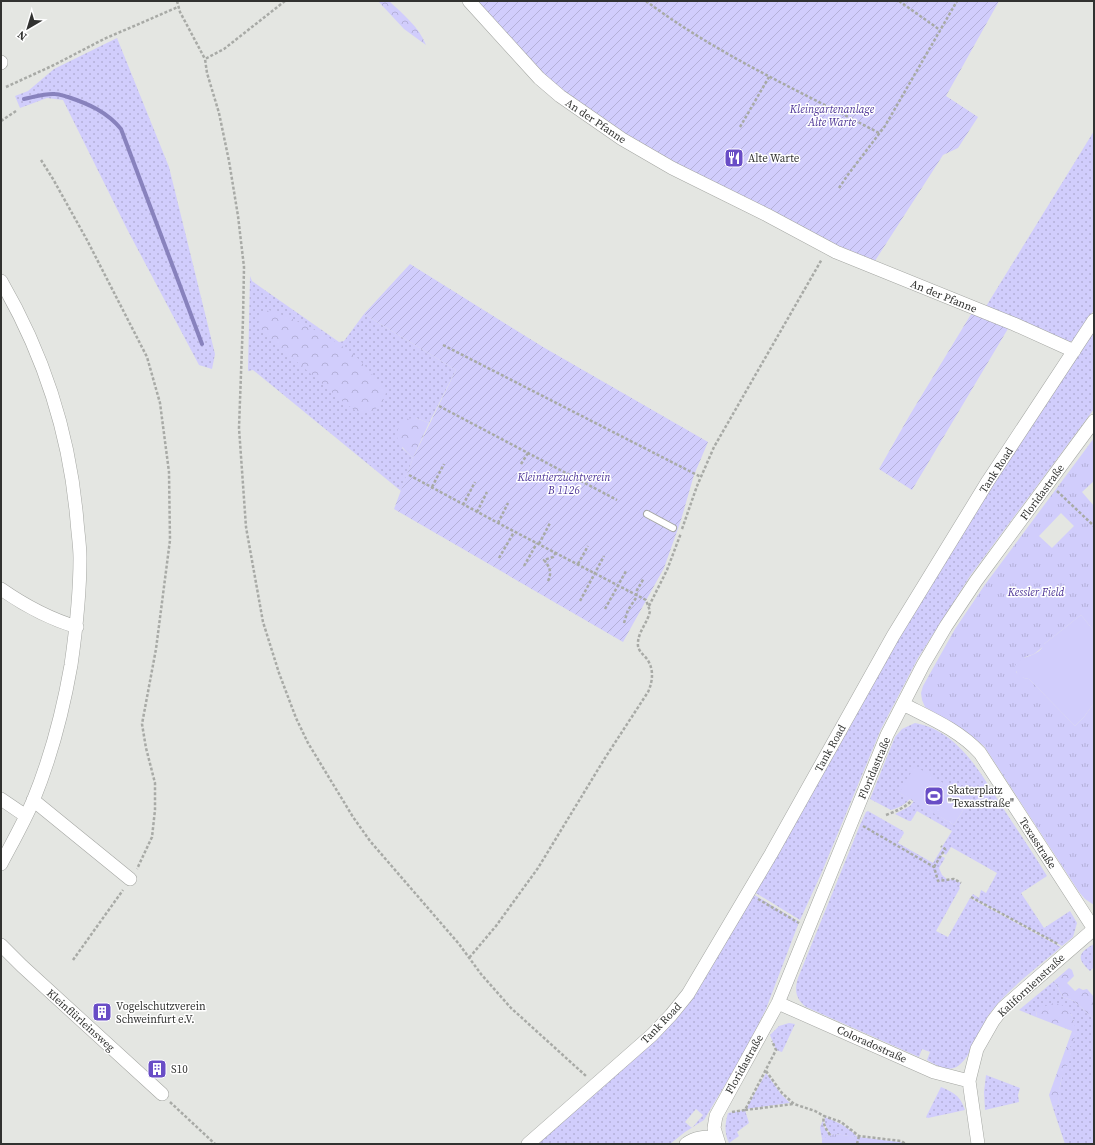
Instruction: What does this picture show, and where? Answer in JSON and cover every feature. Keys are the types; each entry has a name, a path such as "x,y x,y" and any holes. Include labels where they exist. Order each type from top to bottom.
{"street":[{"name":"An der Pfanne","path":"469,1 540,78 560,96 622,140 672,168 813,240 1007,321 1074,351"},
{"path":"1,281 14,303 33,343 50,386 66,441 75,496 80,558 77,627 66,694 52,750 26,816 1,864"},
{"name":"Tank Road","path":"528,1144 652,1035 688,994 748,893 897,629 984,488 1094,320"},
{"name":"Floridastraße","path":"717,1140 714,1128 716,1116 778,1003 887,735 923,665 946,626 976,582 1094,421"},
{"path":"1,589 15,599 57,621 77,627"},
{"name":"Texasstraße","path":"903,704 953,730 972,744 980,753 1094,929"},
{"path":"1,799 26,816"},
{"path":"33,800 130,879"},
{"name":"Kalifornienstraße","path":"978,1144 969,1081 977,1049 993,1021 1003,1008 1094,929"},
{"name":"Kleinflürleinsweg","path":"1,945 162,1094"},
{"name":"Coloradostraße","path":"778,1003 934,1072 969,1081"},
{"path":"686,1144 691,1140 703,1137 717,1140"}],"lane":[{"path":"647,514 673,528"}],"path":[{"path":"205,59 224,49 285,1"},
{"path":"646,1 650,2 714,46 768,77 879,133"},
{"path":"899,1 940,30"},
{"path":"839,188 885,126 957,1"},
{"path":"178,2 178,8 205,59 207,73 219,113 238,216 244,267 239,428 246,528 262,622 296,718 308,743 353,817 370,841 459,944 480,974 511,1008 595,1085"},
{"path":"6,87 54,65 104,39 178,8"},
{"path":"740,127 768,77"},
{"path":"1,121 16,111"},
{"path":"41,160 53,178 147,357 160,403 169,472 170,540 156,649 142,724 146,748 155,783 156,810 152,837 136,870 73,960"},
{"path":"648,606 667,570 701,477 714,447 813,276 828,247"},
{"path":"443,345 701,477"},
{"path":"439,406 617,500"},
{"path":"521,464 528,453"},
{"path":"432,487 444,464"},
{"path":"409,475 514,532 556,552 646,600 650,611 637,644 647,659 651,669 652,680 648,692 605,758 538,868 496,926 469,958"},
{"path":"463,505 476,482"},
{"path":"1048,483 1094,526"},
{"path":"477,512 487,492"},
{"path":"498,523 508,503"},
{"path":"524,566 550,523"},
{"path":"499,558 514,532"},
{"path":"578,564 588,546"},
{"path":"548,581 550,572 549,566 544,560 553,556 556,552"},
{"path":"580,601 604,556"},
{"path":"605,609 626,571"},
{"path":"624,623 628,610 637,595 637,590 644,578"},
{"path":"886,815 898,810 912,800"},
{"path":"852,820 934,867 938,881 954,879 961,883"},
{"path":"934,867 945,849 941,846"},
{"path":"748,893 771,908 808,928"},
{"path":"971,897 1056,944"},
{"path":"745,1110 776,1050 765,1026"},
{"path":"766,1071 782,1093 794,1104 841,1122 859,1136 893,1142 901,1141 906,1144"},
{"path":"162,1094 215,1144"},
{"path":"716,1116 745,1110 794,1104"},
{"path":"824,1116 823,1119 825,1127 830,1135"},
{"path":"857,1144 859,1136"}],"green space":[{"path":"378,1 389,1 415,27 426,45 404,29"},
{"name":"Kleingartenanlage Alte Warte","path":"473,1 999,1 946,96 978,117 958,148 943,155 873,264 871,264 623,137 558,89"},
{"path":"117,38 169,167 215,354 212,369 199,365 127,229 63,100 47,98 20,108 15,96 28,91 54,69"},
{"path":"1094,131 1094,310 1074,340 1067,343 985,308"},
{"name":"Kleintierzuchtverein B 1126","path":"410,264 543,347 708,442 694,475 681,520 664,568 623,642 394,509 413,458 456,370 364,314"},
{"path":"250,276 252,281 339,342 344,341 364,314 456,370 429,423 416,418 402,448 413,458 401,491 253,370 248,371"},
{"path":"269,310 300,322 340,345 354,355 369,370 386,393 382,404 370,413 359,413 342,401 258,326 260,315"},
{"path":"973,311 1009,327 912,490 879,469"},
{"path":"1094,331 1094,409 970,576 918,658 881,729 821,874 800,920 754,892 946,558 1040,411"},
{"path":"416,418 429,423 413,458 400,444 397,435 400,425 405,419"},
{"name":"Kessler Field","path":"1094,438 1094,481 1082,492 1094,506 1094,631 1081,615 1044,644 1044,646 1034,654 1025,657 1016,672 1024,678 1029,679 1075,726 1084,717 1094,703 1094,905 1085,899 1079,892 984,746 965,731 925,707 922,700 921,693 923,686 955,629 984,586","holes":["1061,513 1074,526 1052,548 1039,536"]},
{"path":"1081,615 1094,631 1094,703 1084,717 1075,726 1029,679 1019,676 1016,672 1015,666 1021,659 1038,652 1044,644"},
{"path":"915,723 931,728 956,744 977,768 1047,876 1021,893 1044,928 1070,911 1077,923 1073,937 1062,946 971,897 973,894 979,898 981,890 986,893 997,873 951,847 946,855 943,853 944,851 941,856 945,858 939,868 942,875 948,880 953,879 961,883 960,888 936,931 948,937 970,898 1061,947 1003,997 988,1016 963,1062 954,1068 942,1068 927,1060 930,1052 922,1049 919,1057 806,1007 798,998 796,987 798,978 866,812 868,811 903,831 904,833 898,843 933,863 952,831 917,811 911,821 895,814 910,806 914,801 954,825 970,799 899,793 910,799 901,806 891,810 870,799 895,737 902,729"},
{"name":"Skaterplatz \"Texasstraße\"","path":"915,766 970,799 954,825 899,793"},
{"path":"753,894 799,922 766,1009 744,1053 704,1120 693,1127 703,1115 696,1109 685,1122 692,1128 670,1144 537,1144 655,1040"},
{"path":"1094,944 1094,967 1090,971 1082,963 1081,956 1085,950"},
{"path":"1069,968 1072,970 1074,976 1067,983 1075,991 1079,988 1083,990 1087,989 1094,997 1094,1019 1074,1001 1063,997 1054,981"},
{"path":"1054,981 1063,997 1074,1001 1094,1019 1094,1144 1065,1144 1053,1108 1059,1104 1059,1090 1069,1048 1074,1040 1074,1022 1071,1014 1037,1011 1036,1017 1019,1010"},
{"path":"1054,1003 1062,1005 1070,1012 1074,1021 1075,1036 1074,1041 1069,1048 1073,1053 1064,1072 1061,1083 1059,1104 1053,1108 1049,1095 1072,1031 1036,1017 1037,1011"},
{"path":"789,1023 795,1024 782,1052 776,1050 770,1035 779,1026"},
{"path":"766,1073 781,1094 790,1103 746,1109"},
{"path":"986,1075 1020,1088 1018,1095 1019,1102 985,1110 984,1092"},
{"path":"941,1087 956,1095 961,1101 965,1110 928,1118 926,1117"},
{"path":"745,1110 749,1123 737,1132 739,1136 729,1143 726,1135 726,1121 728,1113"},
{"path":"825,1117 846,1127 857,1137 834,1134 831,1135 825,1124"},
{"path":"823,1120 824,1127 830,1136 822,1139 820,1127"},
{"path":"834,1134 900,1142 905,1144 822,1144 822,1139"}],"waterway":[{"path":"24,99 51,94 58,94 68,97 104,113 121,129 202,344"}],"place":[{"name":"Alte Warte","path":"734,158"},
{"name":"Skaterplatz \"Texasstraße\"","path":"934,796"},
{"name":"Vogelschutzverein Schweinfurt e.V.","path":"102,1012"},
{"name":"S10","path":"157,1069"}]}
